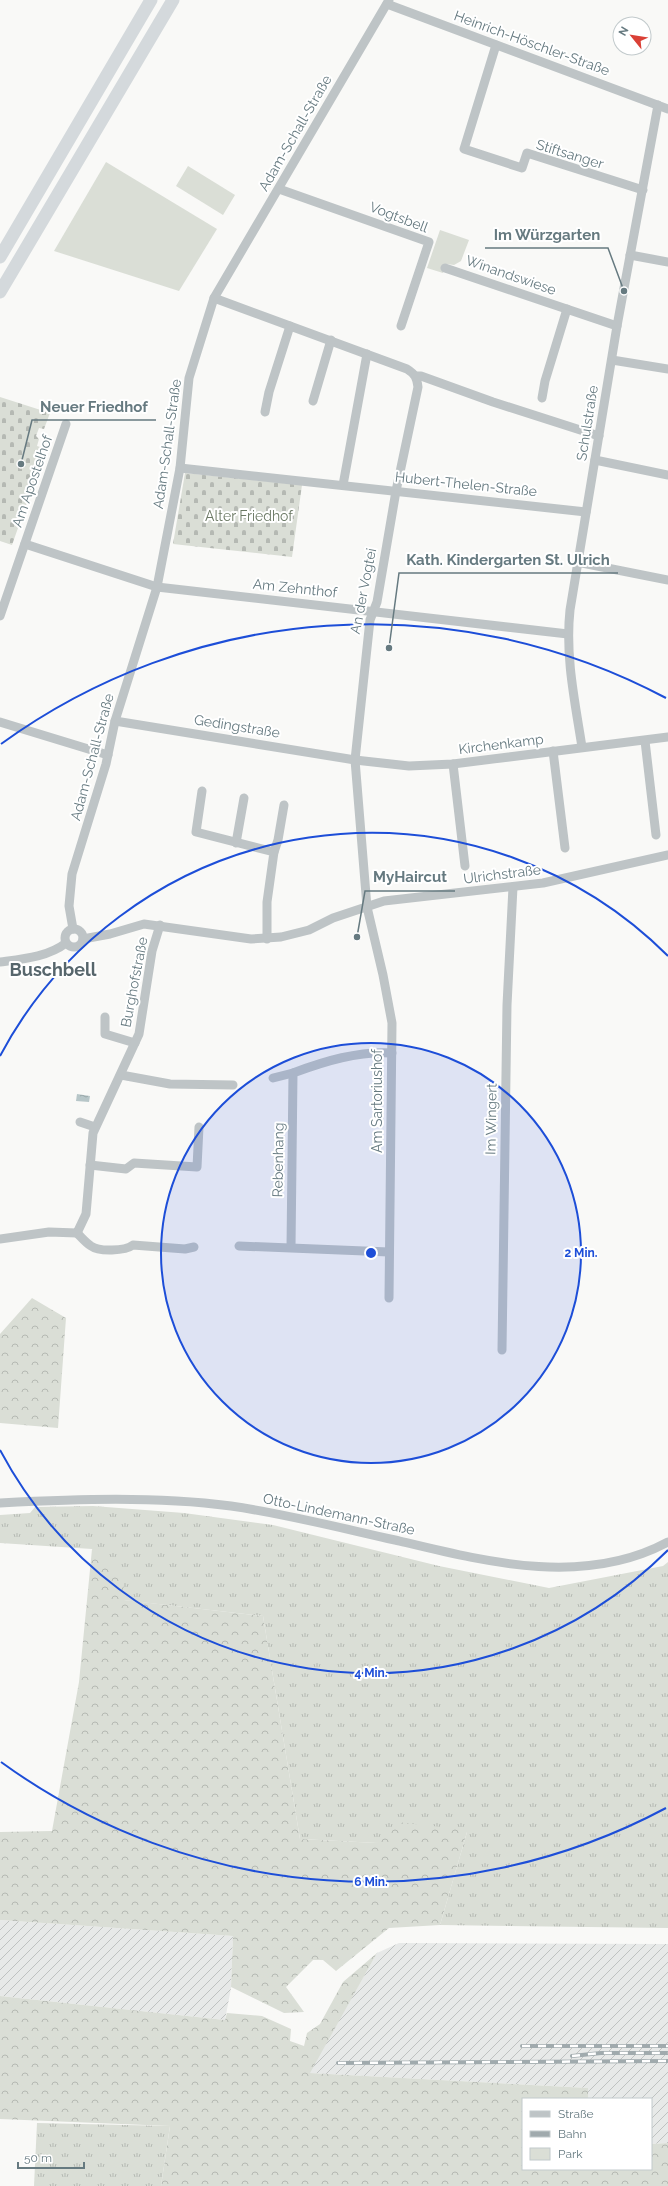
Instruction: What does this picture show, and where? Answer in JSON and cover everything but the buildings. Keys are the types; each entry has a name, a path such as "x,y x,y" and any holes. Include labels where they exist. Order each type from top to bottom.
{"highway":[{"path":"0,257 151,0"},
{"path":"0,292 173,0"}],"street":[{"name":"Heinrich-Höschler-Straße","path":"388,2 496,45 668,109"},
{"name":"Adam-Schall-Straße","path":"73,929 69,899 72,874 88,827 108,755 115,721 157,587 180,468 189,378 214,298 388,2"},
{"name":"Stiftsanger","path":"496,45 464,149 522,168 527,153 643,190"},
{"name":"Schulstraße","path":"582,747 568,634 577,562 617,326 658,105"},
{"name":"Vogtsbell","path":"278,189 429,242 401,326"},
{"path":"630,255 668,262"},
{"name":"Winandswiese","path":"445,268 617,326"},
{"path":"214,298 407,369 418,376 599,436"},
{"name":"Winandswiese","path":"542,398 545,381 567,309"},
{"path":"265,412 269,392 290,326"},
{"path":"313,401 331,340"},
{"path":"343,485 367,354"},
{"path":"612,360 668,369"},
{"name":"An der Vogtei","path":"367,907 355,760 370,620 374,611 396,491 418,387 418,376"},
{"name":"Am Apostelhof","path":"0,616 66,424"},
{"path":"595,460 668,475"},
{"name":"Hubert-Thelen-Straße","path":"180,468 586,512"},
{"name":"Am Zehnthof","path":"25,544 157,587 568,634"},
{"path":"577,562 668,580"},
{"name":"Gedingstraße","path":"115,721 355,760"},
{"path":"0,722 108,755"},
{"name":"Kirchenkamp","path":"355,760 409,766 453,764 668,737"},
{"path":"645,741 656,835"},
{"name":"Kirchenkamp","path":"553,751 565,848"},
{"name":"Kirchenkamp","path":"453,764 465,866"},
{"path":"202,791 196,832 274,852"},
{"path":"236,843 244,798"},
{"path":"267,939 267,902 274,852 278,840 284,805"},
{"name":"Ulrichstraße","path":"83,939 110,934 144,924 160,925 236,937 267,939 309,930 333,918 384,901 414,896 513,887 568,878 668,855"},
{"name":"Im Wingert","path":"502,1350 507,1005 513,887"},
{"name":"Am Sartoriushof","path":"367,907 391,1016 392,1053 388,1298"},
{"name":"Burghofstraße","path":"77,1233 86,1214 91,1138 121,1075 142,1024 152,951 160,925"},
{"path":"0,962 40,955 59,949 66,943 66,934 73,929 82,932 83,939 78,946 72,947 66,943"},
{"name":"Burghofstraße","path":"105,1017 105,1034 135,1043"},
{"path":"273,1078 353,1055 392,1053"},
{"name":"Rebenhang","path":"291,1247 293,1073"},
{"path":"121,1075 170,1084 233,1085"},
{"path":"80,1122 95,1127"},
{"path":"90,1165 126,1168 134,1163 198,1167 199,1127"},
{"path":"0,1239 49,1232 77,1233 91,1246 98,1249 127,1250 133,1245 185,1248 194,1246"},
{"path":"239,1246 389,1252"},
{"name":"Otto-Lindemann-Straße","path":"0,1503 116,1498 182,1501 232,1506 293,1516 459,1556 520,1566 553,1567 594,1565 625,1558 668,1542"}],"shaded area":[{"path":"0,1920 233,1936 231,1988 225,2020 0,1996"},
{"path":"399,1943 668,1944 668,2143 652,2144 652,2098 588,2098 588,2088 309,2073 377,1953"}],"green space":[{"path":"106,162 217,229 179,291 54,251"},
{"path":"188,166 235,195 223,215 176,186"},
{"path":"440,230 469,240 461,261 454,265 447,264 443,273 427,268"},
{"path":"0,397 50,413 44,429 39,428 36,436 39,439 37,446 46,449 12,545 0,541"},
{"name":"Alter Friedhof","path":"185,473 302,485 292,557 173,544"},
{"path":"32,1298 66,1318 58,1428 0,1423 0,1334"},
{"path":"93,1506 184,1513 273,1525 439,1566 549,1588 663,1566 668,1562 668,1928 440,1925 467,1832 377,1843 300,1839 263,1616 123,1600 92,1549 0,1543 0,1515 30,1513 35,1507"},
{"path":"92,1549 123,1574 124,1600 263,1616 300,1839 377,1843 397,1822 458,1829 467,1832 440,1925 389,1928 336,1971 323,1960 313,1960 286,1987 304,2012 284,2013 231,1987 233,1936 0,1920 0,1832 52,1831 79,1682"},
{"path":"377,1953 310,2073 588,2088 588,2098 522,2098 522,2170 652,2170 652,2144 668,2143 668,2186 161,2186 170,2126 0,2119 0,1996 225,2020 227,2013 262,2016 291,2029 290,2041 304,2046 307,2033 320,2024 343,1982"},
{"path":"37,2123 170,2126 161,2186 34,2186"}],"water":[{"path":"77,1094 90,1096 89,1102 76,1101"}],"railway":[{"path":"522,2046 668,2046"},
{"path":"572,2056 601,2053 668,2053"},
{"path":"338,2063 668,2061"}],"place":[{"name":"Im Würzgarten","path":"624,291"},
{"name":"Neuer Friedhof","path":"21,464"},
{"name":"Kath. Kindergarten St. Ulrich","path":"389,648"},
{"name":"MyHaircut","path":"357,937"}],"district":[{"name":"Buschbell","path":"53,970"}]}
